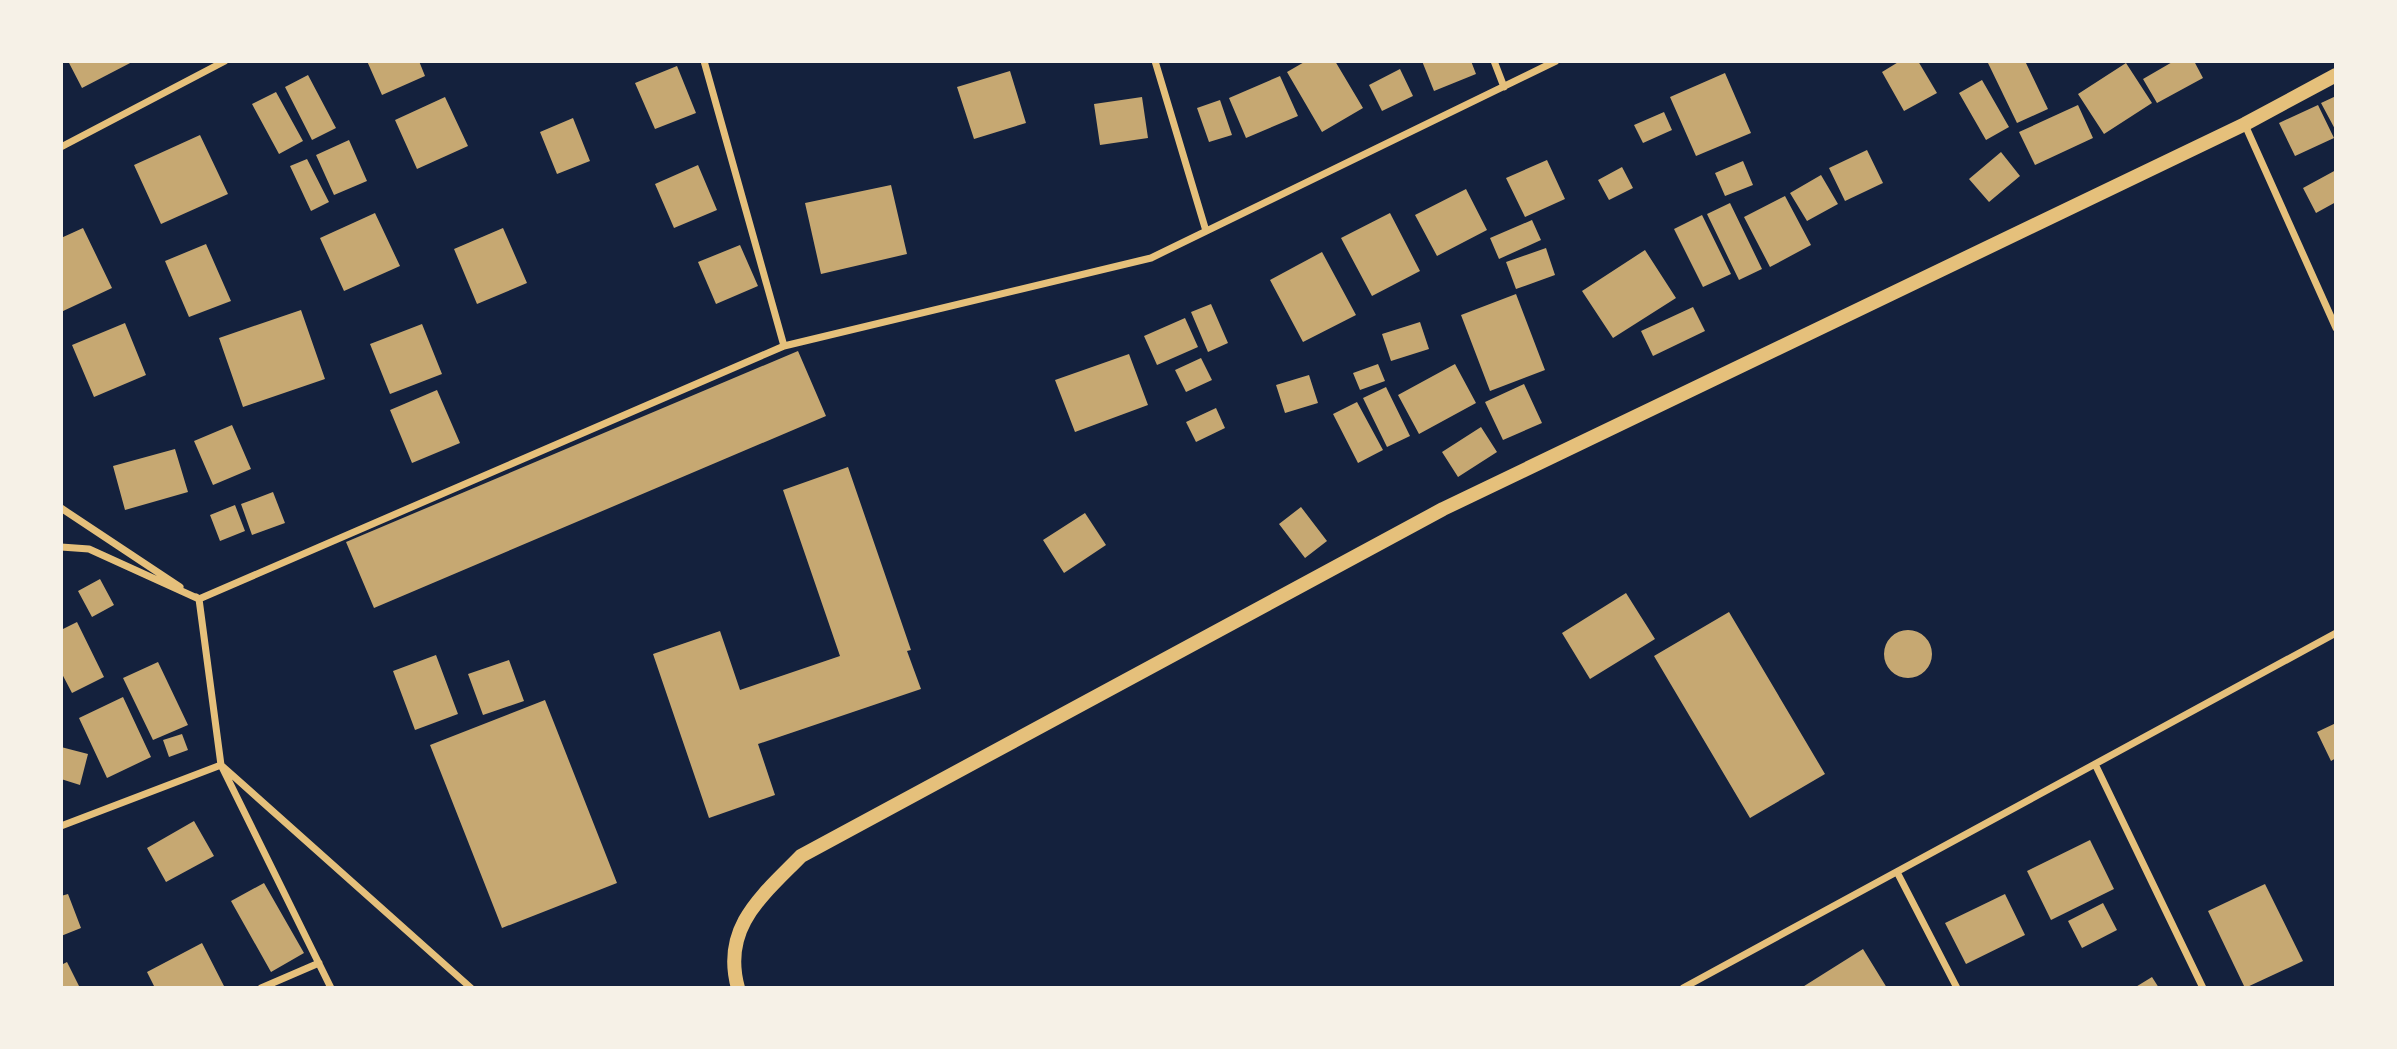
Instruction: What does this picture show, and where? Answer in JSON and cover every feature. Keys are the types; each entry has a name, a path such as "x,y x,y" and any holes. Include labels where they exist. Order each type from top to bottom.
{"main road":[{"path":"738,988 734,973 733,946 751,908 801,856 1443,509 2245,124 2336,75"}],"street":[{"path":"61,147 225,61"},
{"path":"704,61 783,346"},
{"path":"1155,61 1206,231"},
{"path":"1494,61 1504,87"},
{"path":"61,547 89,549 199,599 783,346 1151,258 1556,61"},
{"path":"2245,124 2336,328"},
{"path":"61,508 199,599 221,765 331,988"},
{"path":"1683,988 2336,633"},
{"path":"2095,764 2203,988"},
{"path":"61,826 221,765"},
{"path":"221,765 471,988"},
{"path":"1897,872 1957,988"},
{"path":"261,988 319,963"}],"building":[{"path":"68,61 134,61 82,88"},
{"path":"367,61 419,61 425,76 382,95"},
{"path":"1306,61 1335,61 1363,108 1322,132 1287,72"},
{"path":"1422,61 1471,61 1476,74 1434,91"},
{"path":"1900,61 1918,61 1937,93 1904,111 1882,72"},
{"path":"2025,61 2048,109 2017,123 1988,63"},
{"path":"2174,61 2194,61 2203,78 2157,103 2143,79"},
{"path":"2126,63 2152,103 2104,134 2078,94"},
{"path":"677,66 696,113 655,129 635,83"},
{"path":"1400,69 1413,96 1382,111 1369,85"},
{"path":"1010,71 1026,123 974,139 957,87"},
{"path":"1725,73 1751,133 1696,156 1670,97"},
{"path":"308,75 336,128 312,140 285,87"},
{"path":"1280,76 1298,116 1246,138 1229,98"},
{"path":"1982,80 2009,127 1986,140 1959,93"},
{"path":"276,92 303,141 279,154 252,104"},
{"path":"2336,96 2336,131 2321,103"},
{"path":"445,97 468,146 417,169 395,120"},
{"path":"1142,97 1148,138 1100,145 1094,104"},
{"path":"1220,100 1232,135 1209,142 1197,108"},
{"path":"2078,105 2093,138 2035,165 2019,132"},
{"path":"2318,105 2334,138 2295,156 2279,123"},
{"path":"1664,112 1672,130 1643,143 1634,125"},
{"path":"573,118 590,161 557,174 540,132"},
{"path":"200,135 228,194 161,224 134,165"},
{"path":"349,140 367,181 334,195 316,155"},
{"path":"1867,150 1883,183 1845,201 1829,168"},
{"path":"2001,152 2020,176 1989,202 1969,179"},
{"path":"307,159 329,202 311,211 290,166"},
{"path":"1547,160 1565,199 1525,217 1506,178"},
{"path":"1743,161 1753,185 1725,196 1715,173"},
{"path":"698,165 717,210 674,228 655,184"},
{"path":"1622,167 1633,188 1609,200 1598,180"},
{"path":"2336,170 2336,202 2316,213 2303,188"},
{"path":"1821,175 1838,204 1807,221 1790,193"},
{"path":"891,185 907,254 821,274 805,203"},
{"path":"1466,189 1487,230 1437,256 1415,215"},
{"path":"1785,196 1811,245 1770,267 1744,217"},
{"path":"1730,203 1762,269 1739,280 1707,214"},
{"path":"375,213 400,266 344,291 320,238"},
{"path":"1390,213 1420,271 1372,296 1341,238"},
{"path":"1702,215 1731,274 1703,287 1674,229"},
{"path":"1532,220 1541,240 1499,259 1490,238"},
{"path":"83,228 112,288 61,312 61,238"},
{"path":"503,228 527,283 477,304 454,249"},
{"path":"206,244 231,301 189,317 165,261"},
{"path":"740,245 758,286 716,304 698,262"},
{"path":"1546,248 1555,275 1516,289 1506,262"},
{"path":"1645,250 1676,298 1613,338 1582,291"},
{"path":"1322,252 1356,315 1303,342 1270,280"},
{"path":"1516,294 1545,370 1490,391 1461,315"},
{"path":"1211,304 1228,343 1208,352 1191,312"},
{"path":"1693,307 1705,331 1653,356 1641,331"},
{"path":"301,310 325,379 243,407 219,338"},
{"path":"1185,318 1198,347 1157,365 1144,336"},
{"path":"1420,322 1429,349 1391,361 1382,334"},
{"path":"125,323 146,375 94,397 72,345"},
{"path":"422,324 442,374 390,394 370,344"},
{"path":"798,351 826,416 374,608 346,542"},
{"path":"1129,354 1148,405 1075,432 1055,380"},
{"path":"1201,358 1212,380 1186,392 1175,370"},
{"path":"1378,364 1385,381 1360,390 1353,373"},
{"path":"1455,364 1476,403 1419,434 1398,395"},
{"path":"1309,375 1318,403 1285,413 1276,385"},
{"path":"1524,384 1542,423 1503,440 1485,402"},
{"path":"1386,387 1410,436 1387,447 1363,398"},
{"path":"437,390 460,443 412,463 390,410"},
{"path":"1357,402 1383,450 1358,463 1333,414"},
{"path":"1216,408 1225,428 1196,442 1186,422"},
{"path":"232,425 251,469 213,485 194,441"},
{"path":"1481,427 1497,452 1458,477 1442,452"},
{"path":"175,449 188,492 125,510 113,466"},
{"path":"848,467 911,650 907,651 921,689 758,744 775,795 709,818 653,654 720,631 740,690 840,656 783,490"},
{"path":"273,492 285,523 252,535 241,504"},
{"path":"235,505 245,531 220,541 210,515"},
{"path":"1301,507 1327,541 1305,558 1279,524"},
{"path":"1085,513 1106,545 1064,573 1043,540"},
{"path":"100,579 114,605 92,617 78,591"},
{"path":"1626,593 1655,639 1590,679 1562,633"},
{"path":"1729,612 1825,774 1750,818 1654,656"},
{"path":"77,622 104,677 72,693 61,672 61,630"},
{"path":"1908,630 1925,637 1932,654 1925,671 1908,678 1891,671 1884,654 1891,637"},
{"path":"436,655 458,714 415,730 393,671"},
{"path":"509,660 524,701 483,715 468,674"},
{"path":"158,662 188,725 153,740 123,678"},
{"path":"123,697 151,757 107,778 79,718"},
{"path":"545,700 617,883 502,928 430,745"},
{"path":"2336,723 2336,758 2331,761 2317,732"},
{"path":"182,734 188,750 169,757 163,740"},
{"path":"61,747 88,754 80,785 61,779"},
{"path":"194,821 214,856 166,882 147,848"},
{"path":"2090,840 2114,889 2051,920 2027,871"},
{"path":"264,883 304,953 271,972 231,901"},
{"path":"2265,884 2303,961 2245,988 2208,911"},
{"path":"68,894 81,928 61,936 61,896"},
{"path":"2005,894 2025,935 1966,964 1945,923"},
{"path":"2103,903 2117,930 2082,948 2068,921"},
{"path":"202,943 225,988 155,988 147,972"},
{"path":"1863,949 1887,988 1801,988"},
{"path":"67,962 80,988 61,988 61,965"},
{"path":"2152,977 2159,988 2134,988"}]}
